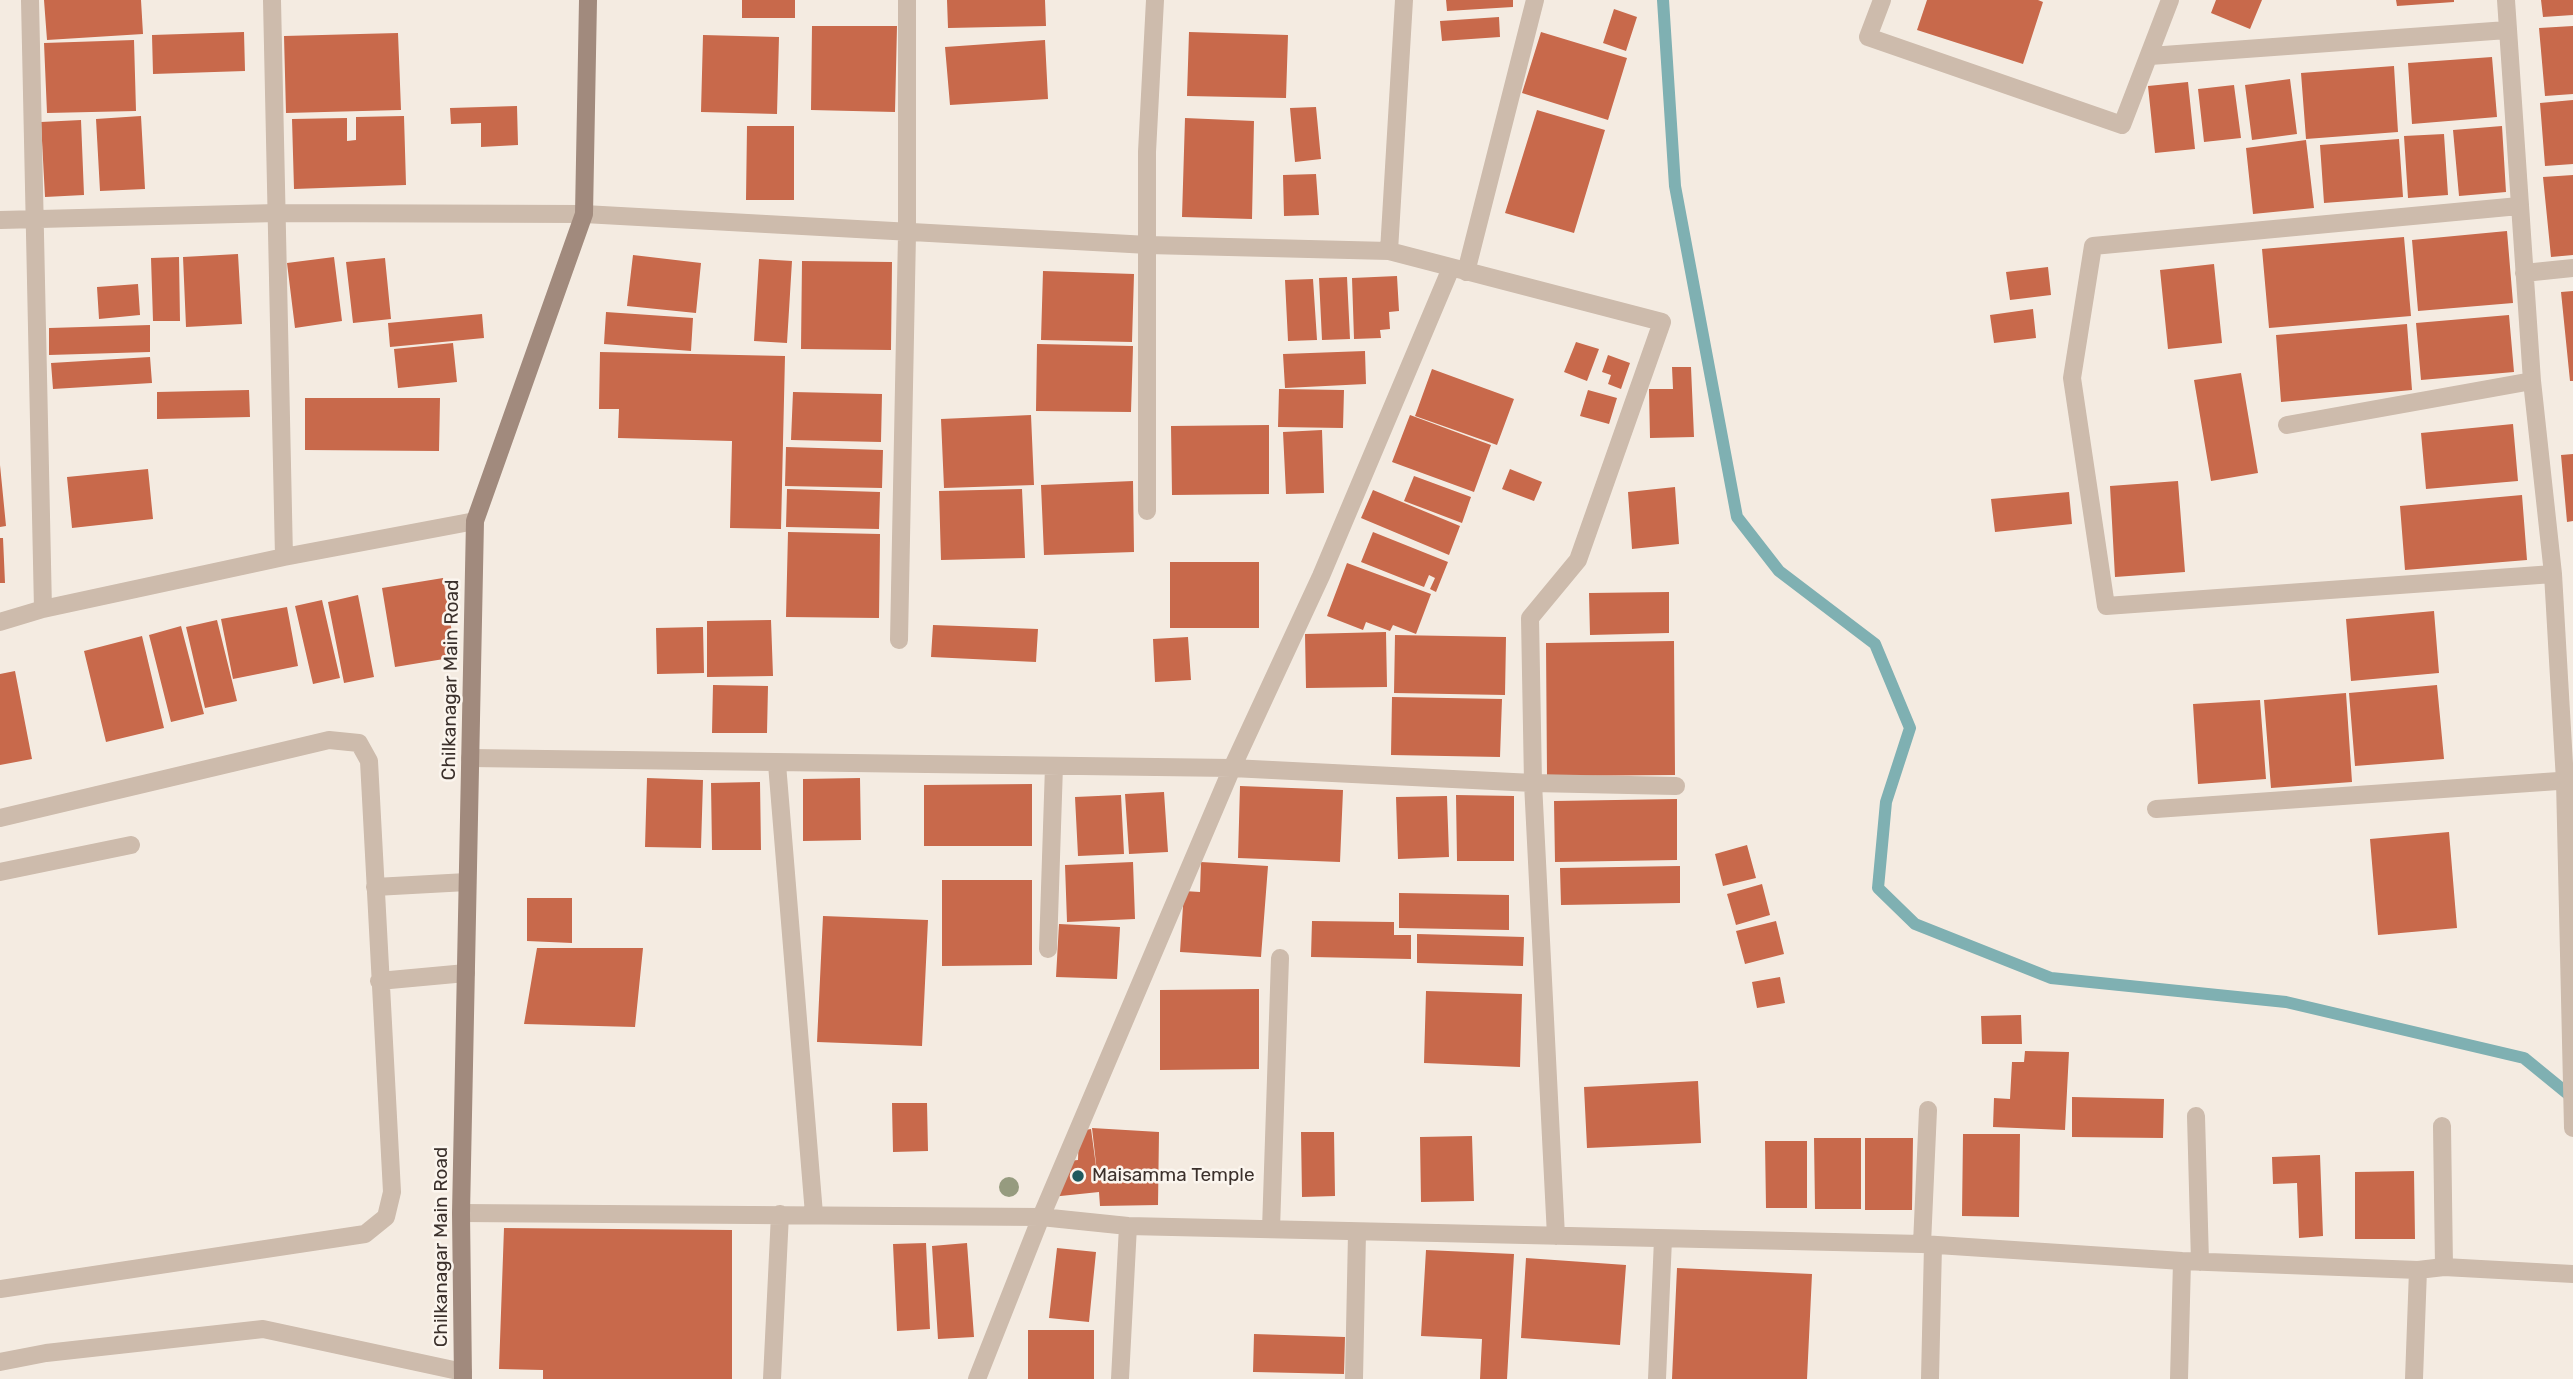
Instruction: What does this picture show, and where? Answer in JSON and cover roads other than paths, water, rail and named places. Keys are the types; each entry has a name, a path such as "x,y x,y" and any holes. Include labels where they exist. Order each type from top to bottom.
{"main road":[{"name":"Chilkanagar Main Road","path":"463,1376 460,1213 475,521 583,214 588,0"}],"street":[{"path":"30,0 37,220 43,610"},
{"path":"272,0 284,557"},
{"path":"899,640 907,234 907,0"},
{"path":"1147,511 1147,152 1155,0"},
{"path":"1389,251 1404,0"},
{"path":"977,1379 1041,1217 1232,768 1459,270 1535,0"},
{"path":"1882,0 1868,37 2122,125 2170,0"},
{"path":"2506,0 2532,381 2553,574 2569,780 2572,1123"},
{"path":"2150,56 2507,30"},
{"path":"2519,206 2094,246 2072,378 2106,606 2553,574"},
{"path":"0,220 277,214 583,214 907,234 1148,245 1389,251 1662,322 1578,560 1530,618 1533,783 1556,1236"},
{"path":"2524,272 2573,268"},
{"path":"2287,425 2532,381"},
{"path":"0,622 43,610 284,557 475,521"},
{"path":"0,818 329,740 359,743 369,761 392,1192 386,1217 365,1234 0,1289"},
{"path":"470,758 1232,768 1533,783 1676,786"},
{"path":"777,764 814,1214"},
{"path":"1048,949 1054,766"},
{"path":"2156,810 2569,780"},
{"path":"0,872 131,845"},
{"path":"375,887 467,882"},
{"path":"1271,1229 1280,958"},
{"path":"379,981 466,973"},
{"path":"1928,1110 1930,1379"},
{"path":"2196,1116 2200,1262"},
{"path":"2442,1126 2444,1267"},
{"path":"460,1213 1041,1217 1128,1226 1928,1245 2200,1262 2418,1270 2444,1267 2573,1274"},
{"path":"772,1379 780,1214"},
{"path":"1120,1379 1128,1226"},
{"path":"1354,1379 1357,1233"},
{"path":"1657,1379 1663,1239"},
{"path":"2179,1379 2182,1261"},
{"path":"2414,1379 2418,1270"},
{"path":"0,1362 46,1353 263,1329 463,1376"}],"waterway":[{"path":"1663,0 1675,186 1737,517 1779,571 1875,644 1910,728 1886,802 1878,888 1915,924 2051,978 2286,1002 2524,1058 2573,1098"}],"place":[{"name":"Maisamma Temple","path":"1078,1176"}]}
